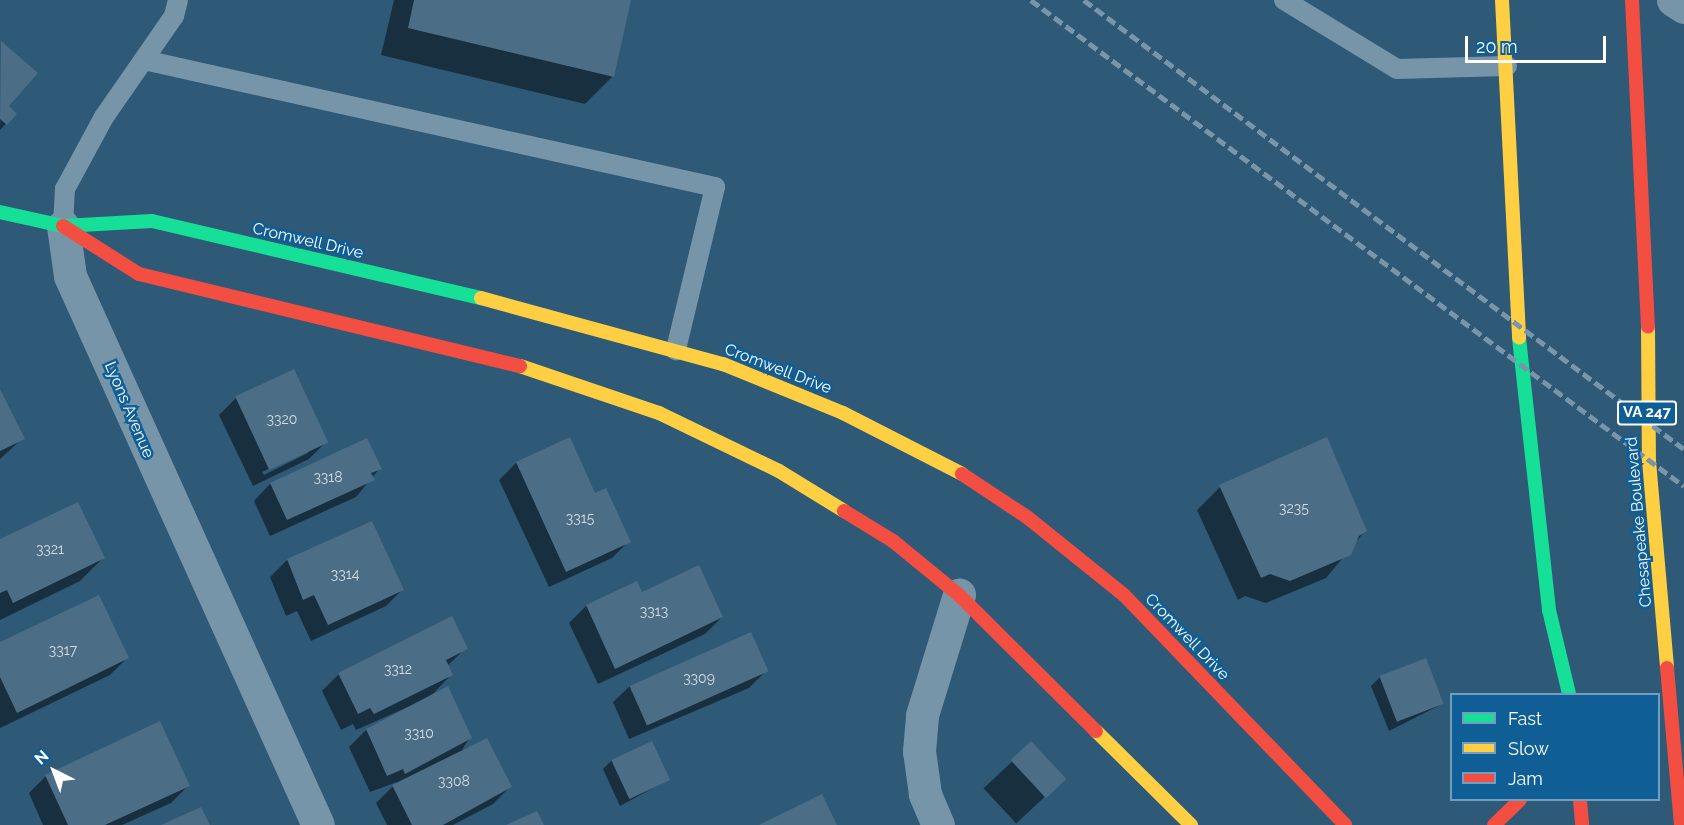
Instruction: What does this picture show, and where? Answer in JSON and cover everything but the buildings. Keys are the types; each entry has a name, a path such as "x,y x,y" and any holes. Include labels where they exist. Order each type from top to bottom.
{"street":[{"path":"1502,0 1507,66 1517,324 1549,610 1569,693"},
{"name":"Chesapeake Boulevard","path":"1632,0 1648,310 1647,431 1681,825"},
{"path":"1673,0 1684,7"},
{"name":"Cromwell Drive","path":"0,212 63,226 152,221 576,320 676,350 843,413 955,469 1027,517 1124,595 1345,825"},
{"name":"Cromwell Drive","path":"63,226 139,274 385,327 659,413 789,477 893,541 959,595 1191,825"},
{"name":"Lyons Avenue","path":"63,226 70,276 318,825"},
{"path":"938,825 922,772 921,715 959,595"},
{"path":"1494,825 1519,801"},
{"path":"1580,801 1582,825"}],"lane":[{"name":"Lyons Avenue","path":"63,226 65,189 104,117 174,16 178,0"},
{"path":"1284,0 1397,69 1507,66"},
{"path":"144,60 715,187 676,350"}],"railway":[{"path":"1031,0 1684,486"},
{"path":"1084,0 1684,449"}],"traffic: fast":[{"path":"0,212 63,226 152,221 481,298"},
{"path":"1519,338 1549,610 1569,693"}],"traffic: slow":[{"path":"1502,0 1519,338"},
{"path":"481,298 723,364 843,413 962,474"},
{"path":"1648,327 1649,461 1667,668"},
{"path":"520,366 659,413 779,471 844,511"},
{"path":"1096,731 1191,825"}],"traffic: jam":[{"path":"1632,0 1648,327"},
{"path":"63,226 139,274 520,366"},
{"path":"962,474 1027,517 1124,595 1345,825"},
{"path":"844,511 893,541 959,595 1096,731"},
{"path":"1667,668 1681,825"},
{"path":"1494,825 1519,801"},
{"path":"1580,801 1582,825"}]}
